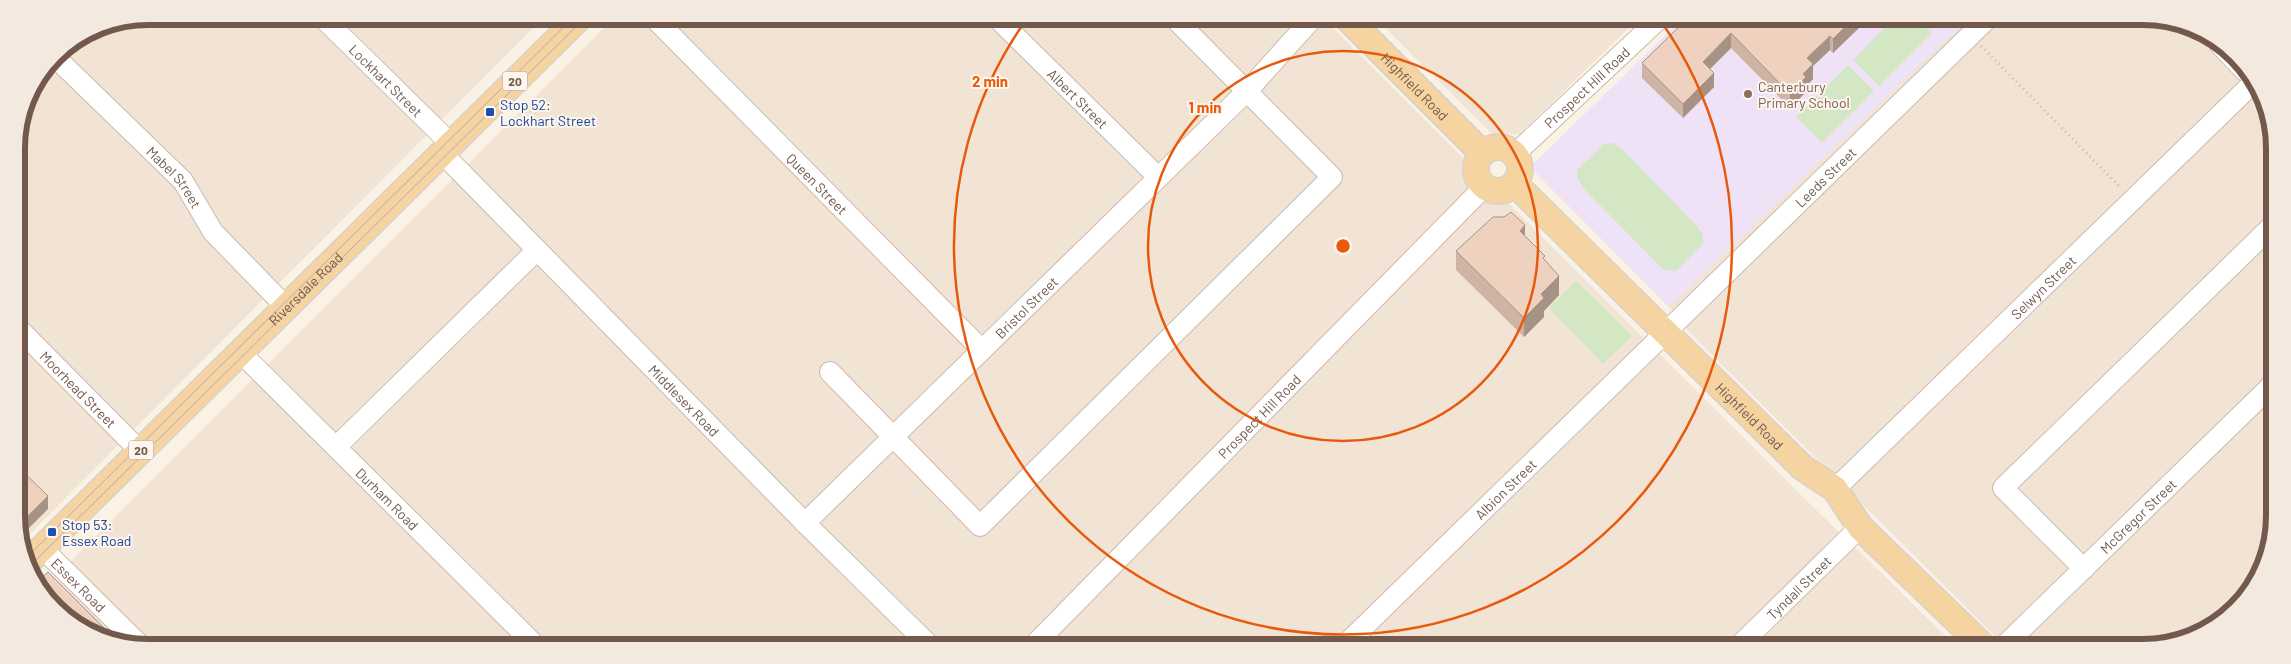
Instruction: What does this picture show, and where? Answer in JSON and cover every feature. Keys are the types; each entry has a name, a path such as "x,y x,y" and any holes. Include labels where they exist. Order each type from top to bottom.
{"main road":[{"name":"Riversdale Road","path":"36,554 572,25"},
{"name":"Highfield Road","path":"1354,25 1482,153"},
{"path":"1500,147 1515,154 1521,168 1519,179 1515,184 1508,190 1498,192 1484,187 1478,178 1476,168 1482,153 1500,147"},
{"name":"Highfield Road","path":"1515,184 1803,468 1835,489 1860,527 1976,639"}],"street":[{"name":"Lockhart Street","path":"330,25 446,149"},
{"name":"Queen Street","path":"661,25 982,350"},
{"name":"Albert Street","path":"1005,25 1158,177"},
{"path":"830,372 980,526 1332,177 1181,25"},
{"name":"Bristol Street","path":"805,523 1247,90 1307,25"},
{"name":"Prospect Hill Road","path":"1515,154 1653,25"},
{"name":"Leeds Street","path":"1665,332 1981,25"},
{"name":"Mabel Street","path":"60,62 183,181 213,232 286,307"},
{"name":"Selwyn Street","path":"1835,489 2250,86"},
{"name":"Middlesex Road","path":"446,149 473,184 537,250 805,523 923,639"},
{"name":"Prospect Hill Road","path":"1040,639 1484,187"},
{"path":"2084,569 2003,488 2266,232"},
{"path":"336,447 537,250"},
{"name":"Albion Street","path":"1351,639 1665,332"},
{"name":"Moorhead Street","path":"25,335 140,451"},
{"name":"Durham Road","path":"240,352 529,639"},
{"name":"McGregor Street","path":"2011,639 2266,391"},
{"name":"Tyndall Street","path":"1746,639 1860,527"},
{"name":"Essex Road","path":"36,554 132,638"}],"path":[{"path":"1970,35 2132,200"}],"shaded area":[{"path":"140,25 536,25 27,537 25,524 25,140 34,101 55,67 86,41 116,29"},
{"path":"607,25 1330,25 1799,493 1949,639 148,639 132,638 108,632 55,577"},
{"path":"1382,25 1632,25 1520,134 1493,135"},
{"name":"Canterbury Primary School","path":"1676,25 1961,25 1669,307 1530,167"},
{"path":"1681,25 2143,25 2175,29 2205,41 2230,61 2250,86 2262,116 2265,132 2266,516 2262,548 2250,578 2241,591 2218,614 2198,626 2167,637 2151,639 1998,639 1688,331 1669,307 1530,167"}],"green space":[{"path":"1887,25 1923,25 1932,33 1879,86 1853,60"},
{"path":"1848,65 1874,91 1822,143 1796,117"},
{"path":"1613,143 1621,148 1698,227 1703,235 1703,244 1676,271 1664,270 1583,188 1577,177 1577,170 1604,144"},
{"path":"1576,281 1632,336 1603,364 1549,308"}],"building":[{"path":"1681,25 1847,25 1833,39 1830,36 1807,58 1813,64 1803,74 1806,77 1790,94 1731,33 1703,62 1714,73 1683,104 1642,63"},
{"path":"1511,212 1525,225 1520,231 1545,256 1543,258 1559,276 1541,294 1544,298 1524,318 1456,251 1493,217 1504,217"},
{"path":"25,474 48,496 25,519"},
{"path":"48,572 108,632 86,623 73,614 50,591 42,577"}],"tram line":[{"path":"31,553 566,25"},
{"path":"34,562 578,25"}],"place":[{"name":"Canterbury Primary School","path":"1748,94"},
{"name":"Stop 52: Lockhart Street","path":"490,112"},
{"name":"Stop 53: Essex Road","path":"52,532"}]}
